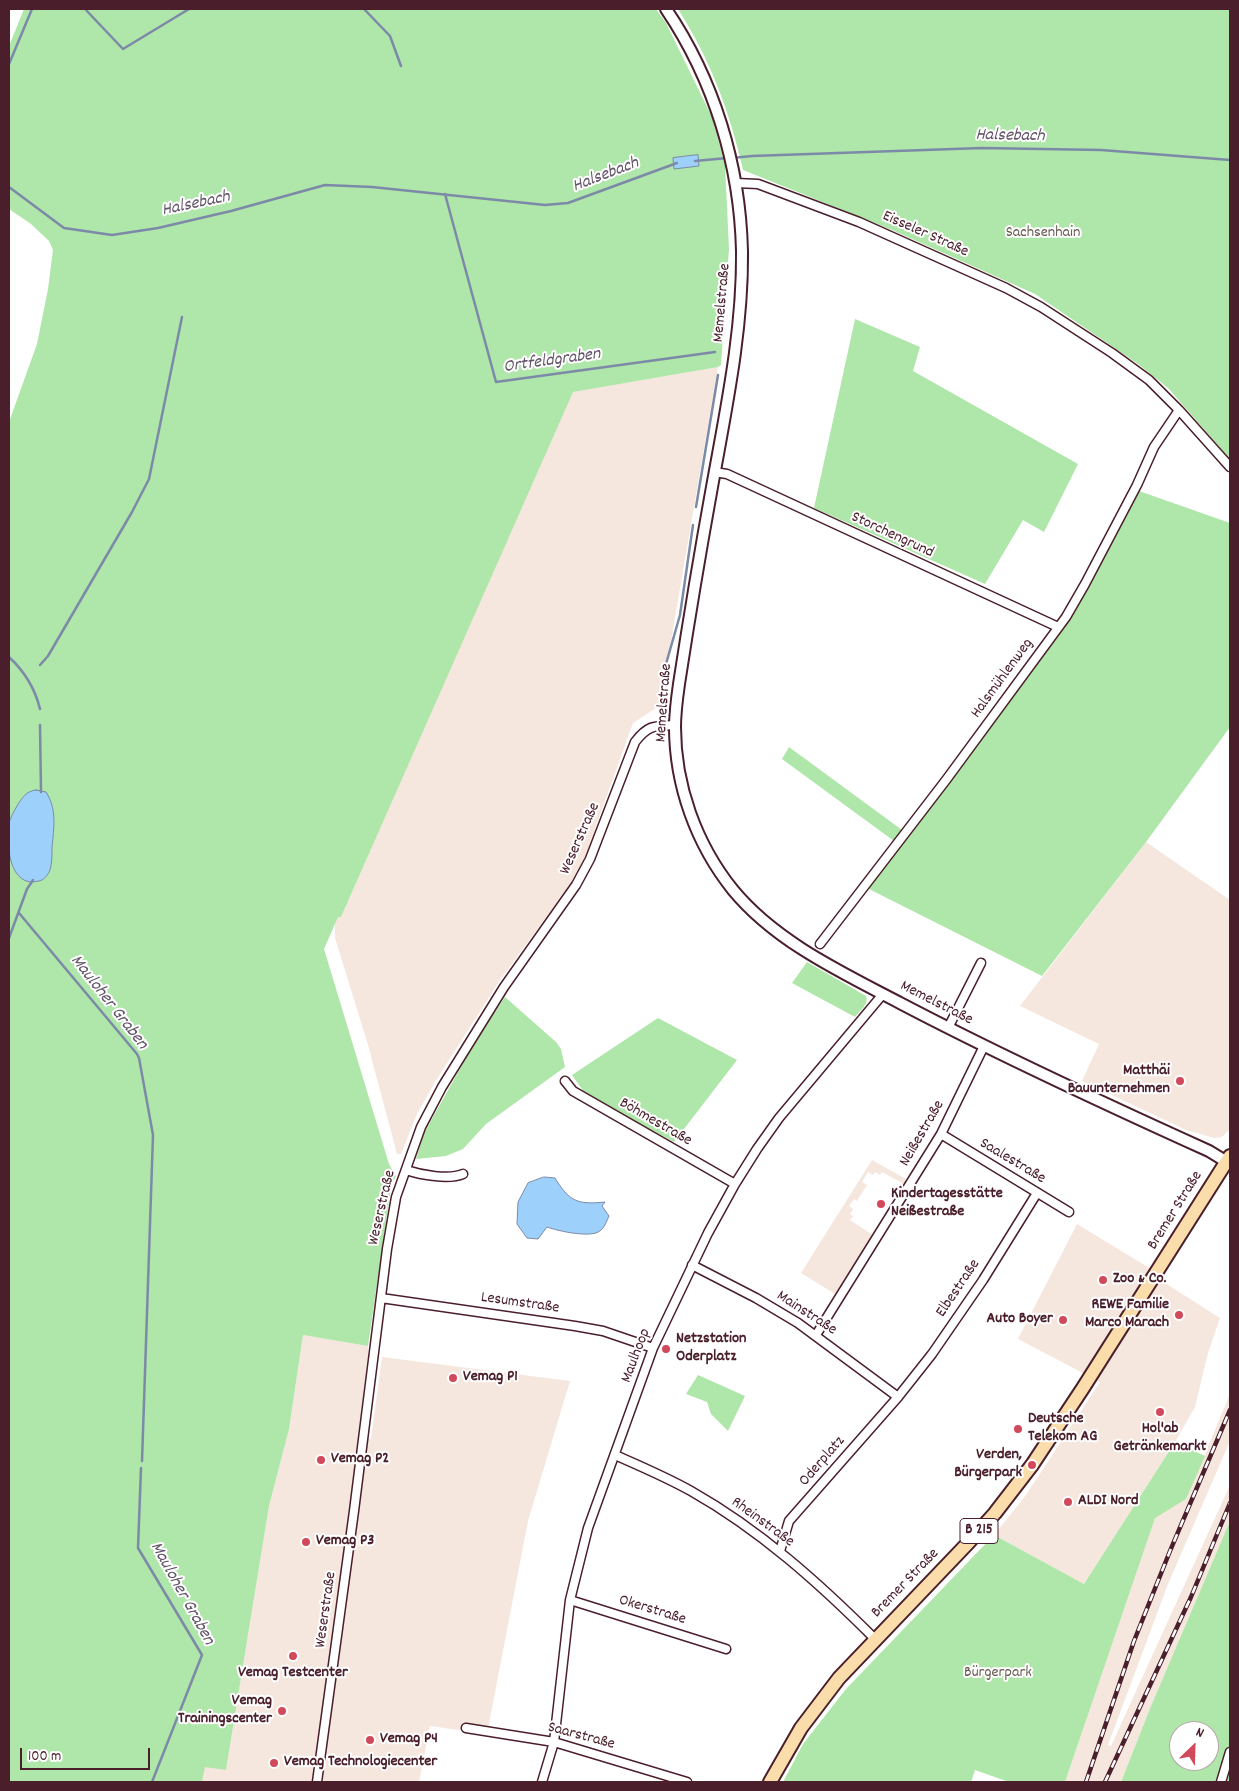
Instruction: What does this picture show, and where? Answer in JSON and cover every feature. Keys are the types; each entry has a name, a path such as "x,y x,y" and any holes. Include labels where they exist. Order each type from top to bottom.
{"main road":[{"name":"Bremer Straße","path":"770,1782 786,1752 812,1712 839,1678 969,1542 995,1513 1032,1465 1228,1159"}],"street":[{"path":"666,9 680,30 701,71 718,114 736,183"},
{"name":"Eisseler Straße","path":"736,183 758,184 859,222 1006,288 1041,307 1112,353 1149,380 1179,410 1230,467"},
{"name":"Memelstraße","path":"736,183 742,250 740,305 731,377 678,684 675,725 682,787 691,817 706,850 733,890 769,926 791,942 883,994 984,1046 1228,1159"},
{"name":"Halsmühlenweg","path":"820,944 946,780 1058,627 1085,584 1137,485 1154,447 1179,410"},
{"name":"Storchengrund","path":"714,472 727,474 1058,627"},
{"name":"Weserstraße","path":"317,1782 387,1249 395,1206 406,1170 421,1128 442,1087 504,986 576,885 590,859 635,742 643,732 654,726 675,725"},
{"path":"948,1028 981,963"},
{"name":"Maulhoop","path":"542,1782 554,1742 570,1600 588,1528 653,1348 708,1233 735,1184 779,1118 883,994"},
{"name":"Neißestraße","path":"816,1335 941,1134 984,1046"},
{"name":"Böhmestraße","path":"565,1081 572,1091 735,1184"},
{"name":"Saalestraße","path":"941,1134 1069,1212"},
{"path":"406,1170 415,1173 455,1177 463,1174"},
{"name":"Elbestraße","path":"898,1397 932,1354 983,1280 1037,1193"},
{"name":"Mainstraße","path":"692,1265 756,1298 816,1335 898,1397"},
{"name":"Lesumstraße","path":"381,1298 603,1331 653,1348"},
{"name":"Oderplatz","path":"780,1551 789,1521 898,1397"},
{"name":"Rheinstraße","path":"615,1455 667,1478 693,1492 780,1551 829,1593 875,1639"},
{"name":"Okerstraße","path":"570,1600 726,1649"},
{"name":"Saarstraße","path":"466,1728 554,1742 686,1782"},
{"path":"1220,1782 1230,1752"}],"shaded area":[{"path":"718,367 667,664 662,704 633,723 583,862 569,886 500,980 435,1082 417,1114 401,1154 397,1154 368,1045 335,938 335,917 341,917 572,392"},
{"path":"1146,842 1230,900 1230,1129 1222,1137 1214,1138 1186,1130 1082,1081 1099,1044 1020,1006"},
{"path":"872,1160 906,1179 904,1184 882,1172 880,1175 875,1172 873,1175 868,1172 862,1182 867,1185 857,1201 854,1199 849,1206 853,1209 850,1214 853,1216 850,1220 873,1235 835,1294 801,1273"},
{"path":"1077,1224 1156,1272 1154,1276 1220,1318 1208,1353 1195,1407 1175,1442 1084,1584 994,1535 1026,1495 1100,1382 1018,1339"},
{"path":"303,1335 368,1346 358,1438 371,1439 382,1357 570,1381 528,1521 487,1734 430,1726 419,1782 202,1782 205,1766 226,1770 269,1506 289,1429"},
{"path":"1230,1394 1230,1441 1168,1584 1108,1745 1111,1746 1230,1485 1230,1521 1151,1706 1121,1782 1065,1782 1155,1517 1186,1499"}],"green space":[{"path":"24,9 656,9 666,23 712,117 725,165 729,249 721,365 573,392 341,917 338,917 324,949 389,1164 396,1176 391,1187 368,1346 303,1335 289,1429 269,1506 226,1770 205,1767 202,1782 9,1782 9,422 37,344 48,289 53,250 49,241 31,224 9,209 9,46"},
{"name":"Sachsenhain","path":"678,9 1230,9 1230,459 1168,388 1138,364 1035,294 892,230 743,170 732,127 718,86 700,47"},
{"path":"855,319 920,347 913,371 1078,464 1044,532 1023,520 985,584 814,508"},
{"path":"1139,491 1230,523 1230,727 1146,842 1042,976 867,888 1071,617"},
{"path":"789,747 902,830 894,841 782,759"},
{"path":"807,962 866,996 865,1005 855,1017 792,983"},
{"path":"505,997 556,1042 561,1049 565,1067 486,1124 463,1149 446,1156 416,1159 424,1133 475,1042"},
{"path":"658,1018 737,1060 674,1142 586,1095 572,1075"},
{"path":"698,1375 745,1396 728,1431 711,1414 707,1402 686,1394"},
{"name":"Bürgerpark","path":"1175,1442 1205,1456 1186,1499 1155,1518 1065,1782 1009,1782 975,1770 971,1782 783,1782 803,1744 846,1689 994,1535 1084,1584"},
{"path":"1230,1521 1230,1782 1121,1782 1151,1706"}],"water":[{"path":"698,155 699,166 674,169 673,158"},
{"path":"36,790 46,792 52,805 54,825 52,859 50,870 43,880 29,882 21,878 12,863 9,853 8,833 13,812 27,793"},
{"path":"544,1177 555,1178 565,1192 575,1200 587,1203 605,1202 602,1206 609,1216 602,1229 597,1233 583,1234 547,1227 538,1239 527,1238 517,1224 518,1202 528,1183"}],"waterway":[{"path":"9,64 32,9"},
{"path":"85,9 123,49 189,9"},
{"path":"364,9 390,36 401,66"},
{"name":"Halsebach","path":"732,158 982,148 1101,150 1230,160"},
{"name":"Halsebach","path":"695,161 727,158"},
{"name":"Halsebach","path":"9,187 64,228 112,235 158,228 231,211 325,185 372,187 545,205 568,203 677,163"},
{"name":"Ortfeldgraben","path":"445,194 496,382 715,352"},
{"path":"40,665 48,656 132,512 149,479 182,317"},
{"name":"Ortfeldgraben","path":"696,507 718,375"},
{"name":"Ortfeldgraben","path":"664,671 680,615 693,525"},
{"name":"Mauloher Graben","path":"9,657 28,680 40,709"},
{"name":"Mauloher Graben","path":"40,725 41,792"},
{"name":"Mauloher Graben","path":"9,938 27,889 33,880"},
{"name":"Mauloher Graben","path":"19,913 139,1058 153,1135 142,1461"},
{"name":"Mauloher Graben","path":"141,1468 138,1548 202,1655 152,1782"}],"railway":[{"path":"1086,1782 1134,1641 1230,1410"},
{"path":"1105,1782 1191,1597 1230,1503"}],"place":[{"name":"Matthäi Bauunternehmen","path":"1180,1081"},
{"name":"Kindertagesstätte Neißestraße","path":"881,1204"},
{"name":"Zoo & Co.","path":"1103,1280"},
{"name":"REWE Familie Marco Marach","path":"1179,1315"},
{"name":"Auto Boyer","path":"1063,1320"},
{"name":"Netzstation Oderplatz","path":"666,1349"},
{"name":"Vemag P1","path":"453,1378"},
{"name":"Hol'ab Getränkemarkt","path":"1160,1412"},
{"name":"Deutsche Telekom AG","path":"1018,1429"},
{"name":"Vemag P2","path":"321,1460"},
{"name":"Verden, Bürgerpark","path":"1032,1465"},
{"name":"ALDI Nord","path":"1068,1502"},
{"name":"Vemag P3","path":"306,1542"},
{"name":"Vemag Testcenter","path":"293,1656"},
{"name":"Vemag Trainingscenter","path":"282,1711"},
{"name":"Vemag P4","path":"370,1740"},
{"name":"Vemag Technologiecenter","path":"274,1763"}]}
